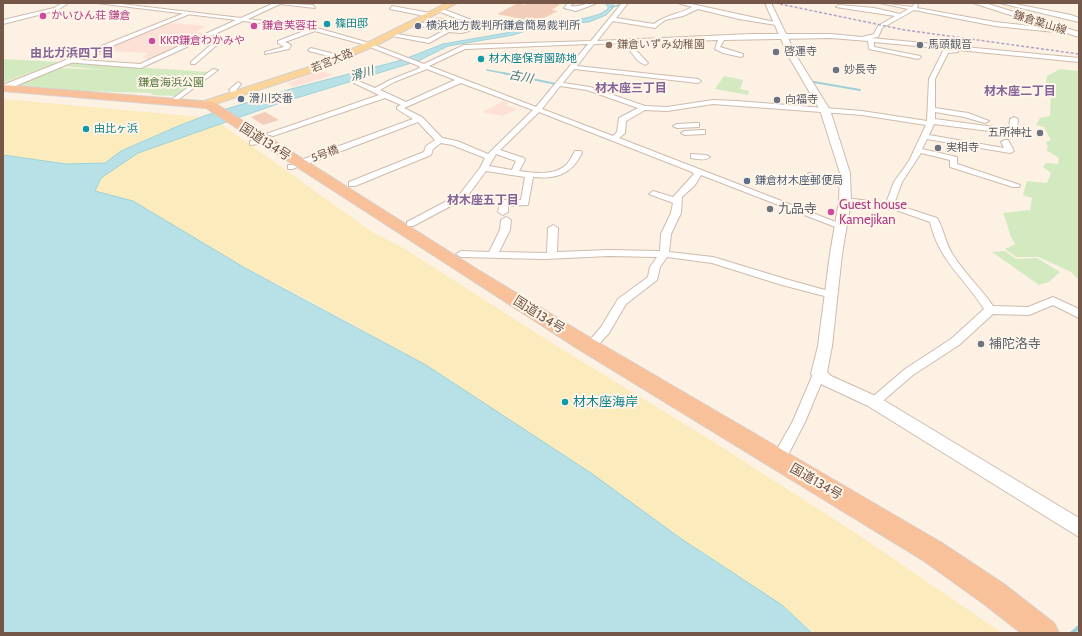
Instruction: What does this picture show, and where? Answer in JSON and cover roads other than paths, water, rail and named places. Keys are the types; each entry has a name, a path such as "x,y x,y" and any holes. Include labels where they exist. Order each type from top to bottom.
{"highway":[{"name":"国道134号","path":"3,88 205,104 568,334 933,552 994,594 1044,633"}],"main road":[{"name":"若宮大路","path":"205,104 236,89 304,73 369,45 453,3"},
{"name":"鎌倉葉山線","path":"977,3 1079,35"}],"street":[{"path":"3,22 56,9 65,3"},
{"path":"100,3 316,29 369,45 459,81 842,226"},
{"path":"264,3 269,7"},
{"path":"68,61 141,66 278,3"},
{"path":"282,3 313,7"},
{"path":"571,3 566,8 576,9 592,4 589,3"},
{"path":"681,3 739,18 776,23"},
{"path":"883,3 915,6 995,24 1065,31"},
{"path":"1003,3 1079,19"},
{"path":"410,224 462,196 484,168 491,154 537,110 624,4"},
{"path":"769,6 776,23 825,110 844,164 845,184 845,201 842,226 836,254 825,346 819,374 799,422 782,452"},
{"path":"376,90 392,81 464,48 783,36 873,37 880,27 902,16 915,6"},
{"path":"612,19 655,26 663,19 681,15 697,7"},
{"path":"839,7 874,10 902,16"},
{"path":"392,8 430,15"},
{"path":"1064,8 1071,17"},
{"path":"440,10 482,26"},
{"path":"3,88 189,13"},
{"path":"412,23 461,31 502,22"},
{"path":"267,53 287,48 288,45 280,42 316,29"},
{"path":"390,35 429,41 448,30"},
{"path":"841,37 1079,60"},
{"path":"721,38 721,42 716,48 725,52 741,55"},
{"path":"193,63 201,56 205,49 216,43 201,39"},
{"path":"871,40 870,48 918,57"},
{"path":"635,41 630,47 640,60 646,63"},
{"path":"311,50 340,57"},
{"path":"889,206 898,182 913,161 930,122 933,91 932,79 946,51 1065,61 1067,59"},
{"path":"573,67 698,81"},
{"path":"173,101 215,70"},
{"path":"459,81 399,108 419,119 439,140 491,154 521,160 514,173"},
{"path":"356,82 407,105"},
{"path":"558,85 588,88 644,108 667,108 713,102 825,110 1013,132 1014,119"},
{"path":"691,87 700,89"},
{"path":"269,136 289,127 386,95"},
{"path":"612,139 621,133 622,120 644,108"},
{"path":"931,109 965,115 986,121"},
{"name":"5号橋","path":"304,162 419,119"},
{"path":"677,126 696,125"},
{"path":"685,133 702,132"},
{"path":"924,136 1010,151 1005,142"},
{"path":"352,184 428,153 429,148 439,140"},
{"path":"918,150 954,159 953,165 1016,185"},
{"path":"484,168 529,175 564,171 569,167 578,153"},
{"path":"694,156 706,157"},
{"path":"596,340 605,330 622,302 653,278 655,267 664,254 666,234 676,213 678,196 696,179 698,174 696,171"},
{"path":"493,254 505,230 504,203 525,203 529,175"},
{"path":"809,176 845,184"},
{"path":"653,194 677,201"},
{"path":"845,201 889,206 934,220 944,251 952,264 982,296 990,310"},
{"path":"552,256 553,228"},
{"path":"461,254 552,256 609,253 664,254 713,260 786,283 832,295"},
{"path":"874,402 909,372 955,342 990,310 1029,311 1054,301 1079,314"},
{"path":"819,374 826,380 874,402 1079,528"}],"water":[{"name":"滑川","path":"605,3 612,3 614,7 606,15 589,22 544,25 513,35 448,46 418,61 280,103 138,153 101,178 95,191 133,201 245,268 426,365 591,473 680,538 782,605 812,633 3,633 3,155 66,164 105,163 121,151 204,116 291,89 402,60 443,44 506,33 545,21 571,21 590,17 600,14 608,9"}],"waterway":[{"path":"611,7 628,3"},
{"path":"930,3 937,3"},
{"name":"古川","path":"487,70 506,74"},
{"name":"古川","path":"506,74 556,84"},
{"path":"808,81 860,90"},
{"path":"1072,633 1079,627"}],"railway":[{"path":"775,3 905,30 1079,54"}],"place":[{"name":"かいひん荘 鎌倉","path":"43,16"},
{"name":"篠田邸","path":"327,24"},
{"name":"鎌倉芙蓉荘","path":"254,26"},
{"name":"横浜地方裁判所鎌倉簡易裁判所","path":"418,26"},
{"name":"KKR鎌倉わかみや","path":"152,41"},
{"name":"鎌倉いずみ幼稚園","path":"609,45"},
{"name":"馬頭観音","path":"920,45"},
{"name":"啓運寺","path":"776,52"},
{"name":"材木座保育園跡地","path":"481,59"},
{"name":"妙長寺","path":"836,70"},
{"name":"滑川交番","path":"241,99"},
{"name":"向福寺","path":"777,100"},
{"name":"由比ヶ浜","path":"86,129"},
{"name":"五所神社","path":"1040,133"},
{"name":"実相寺","path":"938,148"},
{"name":"鎌倉材木座郵便局","path":"747,181"},
{"name":"九品寺","path":"770,209"},
{"name":"Guest house Kamejikan","path":"831,212"},
{"name":"補陀洛寺","path":"981,344"},
{"name":"材木座海岸","path":"565,402"}],"district":[{"name":"由比ガ浜四丁目","path":"72,53"},
{"name":"材木座三丁目","path":"631,88"},
{"name":"材木座二丁目","path":"1020,91"},
{"name":"材木座五丁目","path":"483,200"}],"park label":[{"name":"鎌倉海浜公園","path":"171,83"}]}
